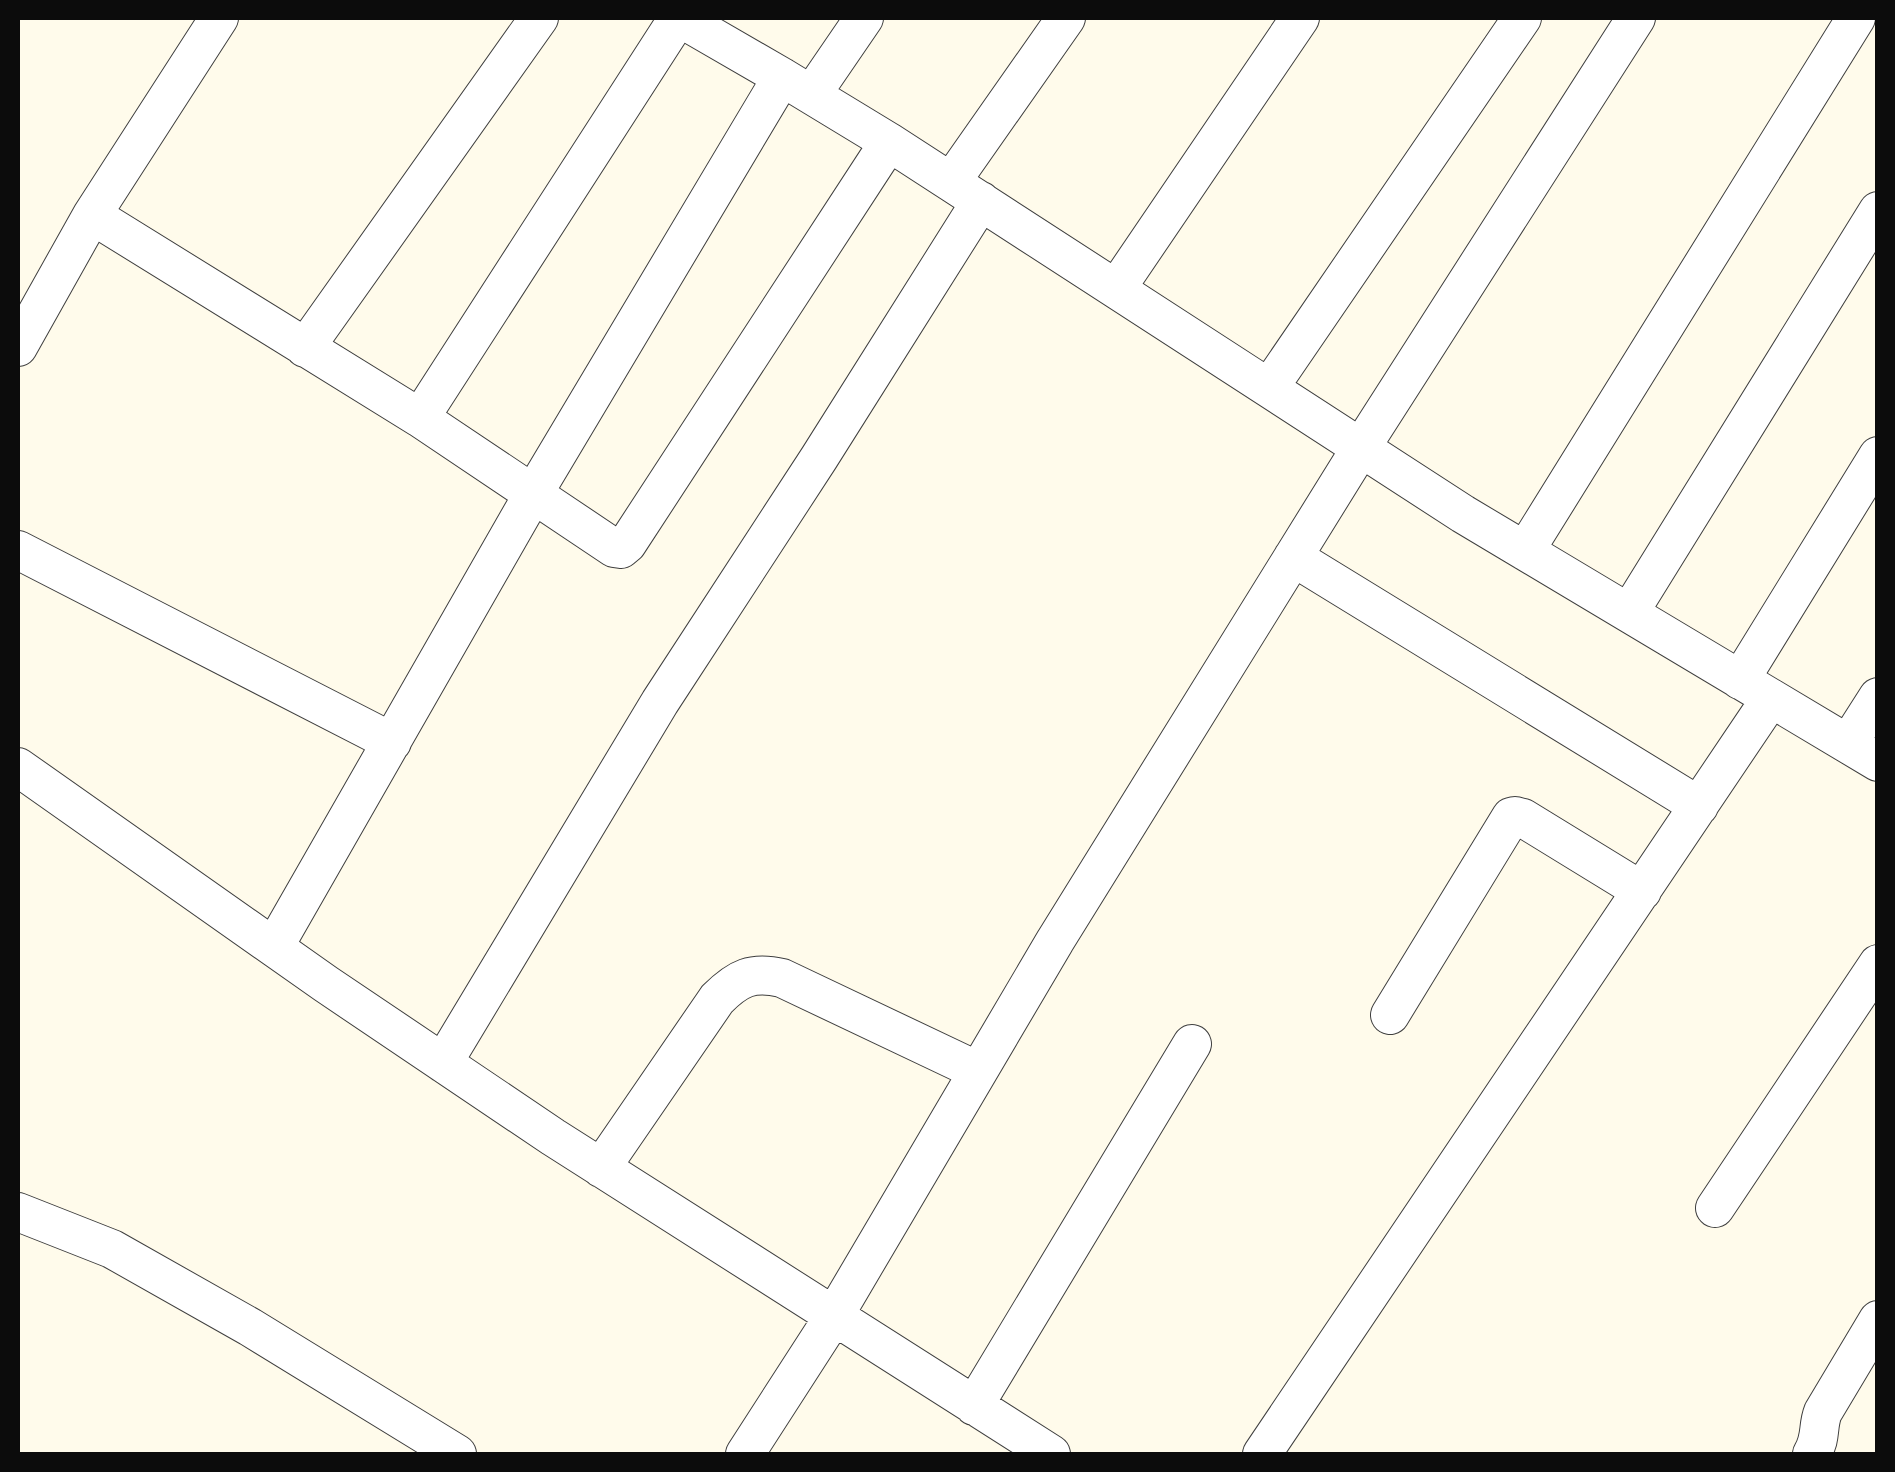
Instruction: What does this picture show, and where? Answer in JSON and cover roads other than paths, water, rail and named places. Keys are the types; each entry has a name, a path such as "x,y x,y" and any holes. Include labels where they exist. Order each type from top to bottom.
{"street":[{"path":"18,347 92,214 219,18"},
{"path":"304,348 539,18"},
{"path":"420,418 679,18 888,142 1463,514 1863,753 1878,697"},
{"path":"274,947 532,496 797,86 864,18"},
{"path":"443,1063 660,702 819,458 1066,18"},
{"path":"1116,289 1300,18"},
{"path":"1269,388 1522,18"},
{"path":"746,1454 834,1316 1055,941 1362,446 1636,18"},
{"path":"1525,551 1856,18"},
{"path":"92,214 420,418 532,496 621,549 888,142"},
{"path":"1629,613 1878,210"},
{"path":"1262,1454 1699,806 1878,456"},
{"path":"18,550 392,742"},
{"path":"1293,557 1699,806"},
{"path":"18,767 443,1063 1050,1454"},
{"path":"1390,1015 1515,816 1642,891"},
{"path":"1715,1208 1878,964"},
{"path":"602,1168 717,999 734,982 762,974 782,978 978,1072"},
{"path":"974,1406 1192,1044"},
{"path":"18,1212 112,1249 250,1326 457,1454"},
{"path":"1812,1454 1820,1435 1822,1412 1878,1320"}]}
